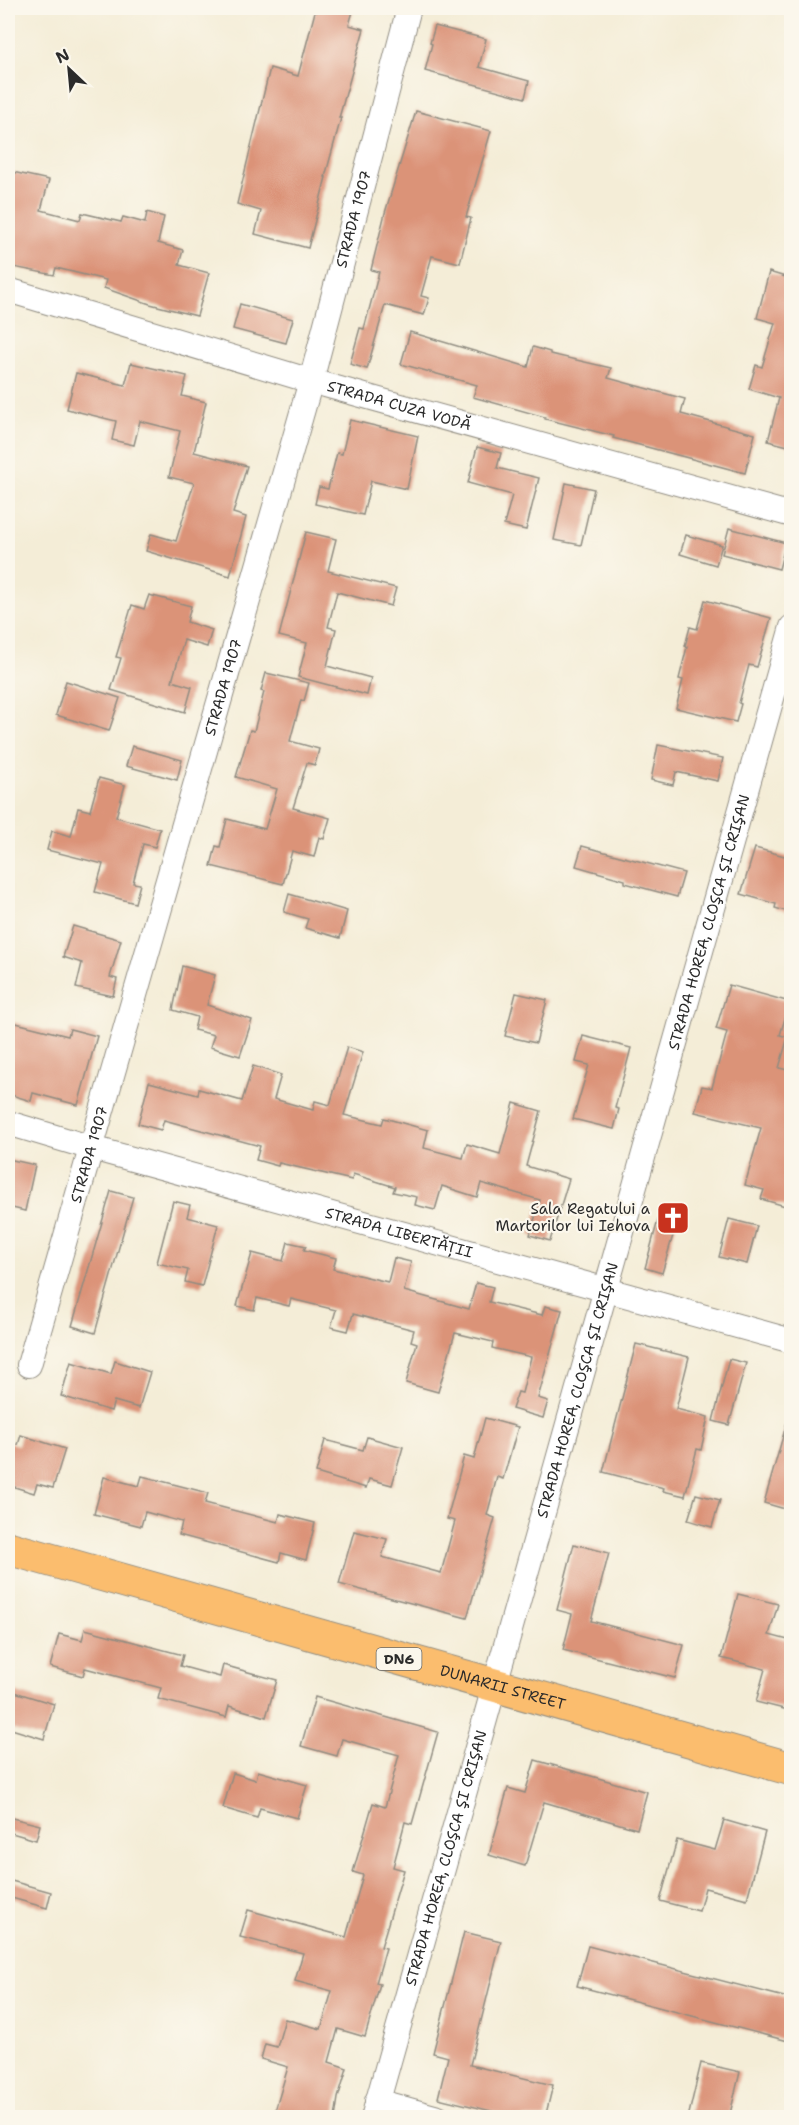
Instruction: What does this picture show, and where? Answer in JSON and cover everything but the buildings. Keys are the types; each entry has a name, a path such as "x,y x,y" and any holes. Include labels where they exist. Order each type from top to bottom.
{"main road":[{"name":"DUNARII STREET","path":"8,1548 792,1769"}],"street":[{"name":"STRADA 1907","path":"29,1365 310,381 409,8"},
{"name":"STRADA CUZA VODĂ","path":"8,290 310,381 792,515"},
{"name":"STRADA HOREA, CLOŞCA ŞI CRIŞAN","path":"375,2110 792,627"},
{"name":"STRADA LIBERTĂȚII","path":"8,1123 792,1341"},
{"path":"375,2110 438,2118"}],"place":[{"name":"Sala Regatului a Martorilor lui Iehova","path":"673,1218"}]}
